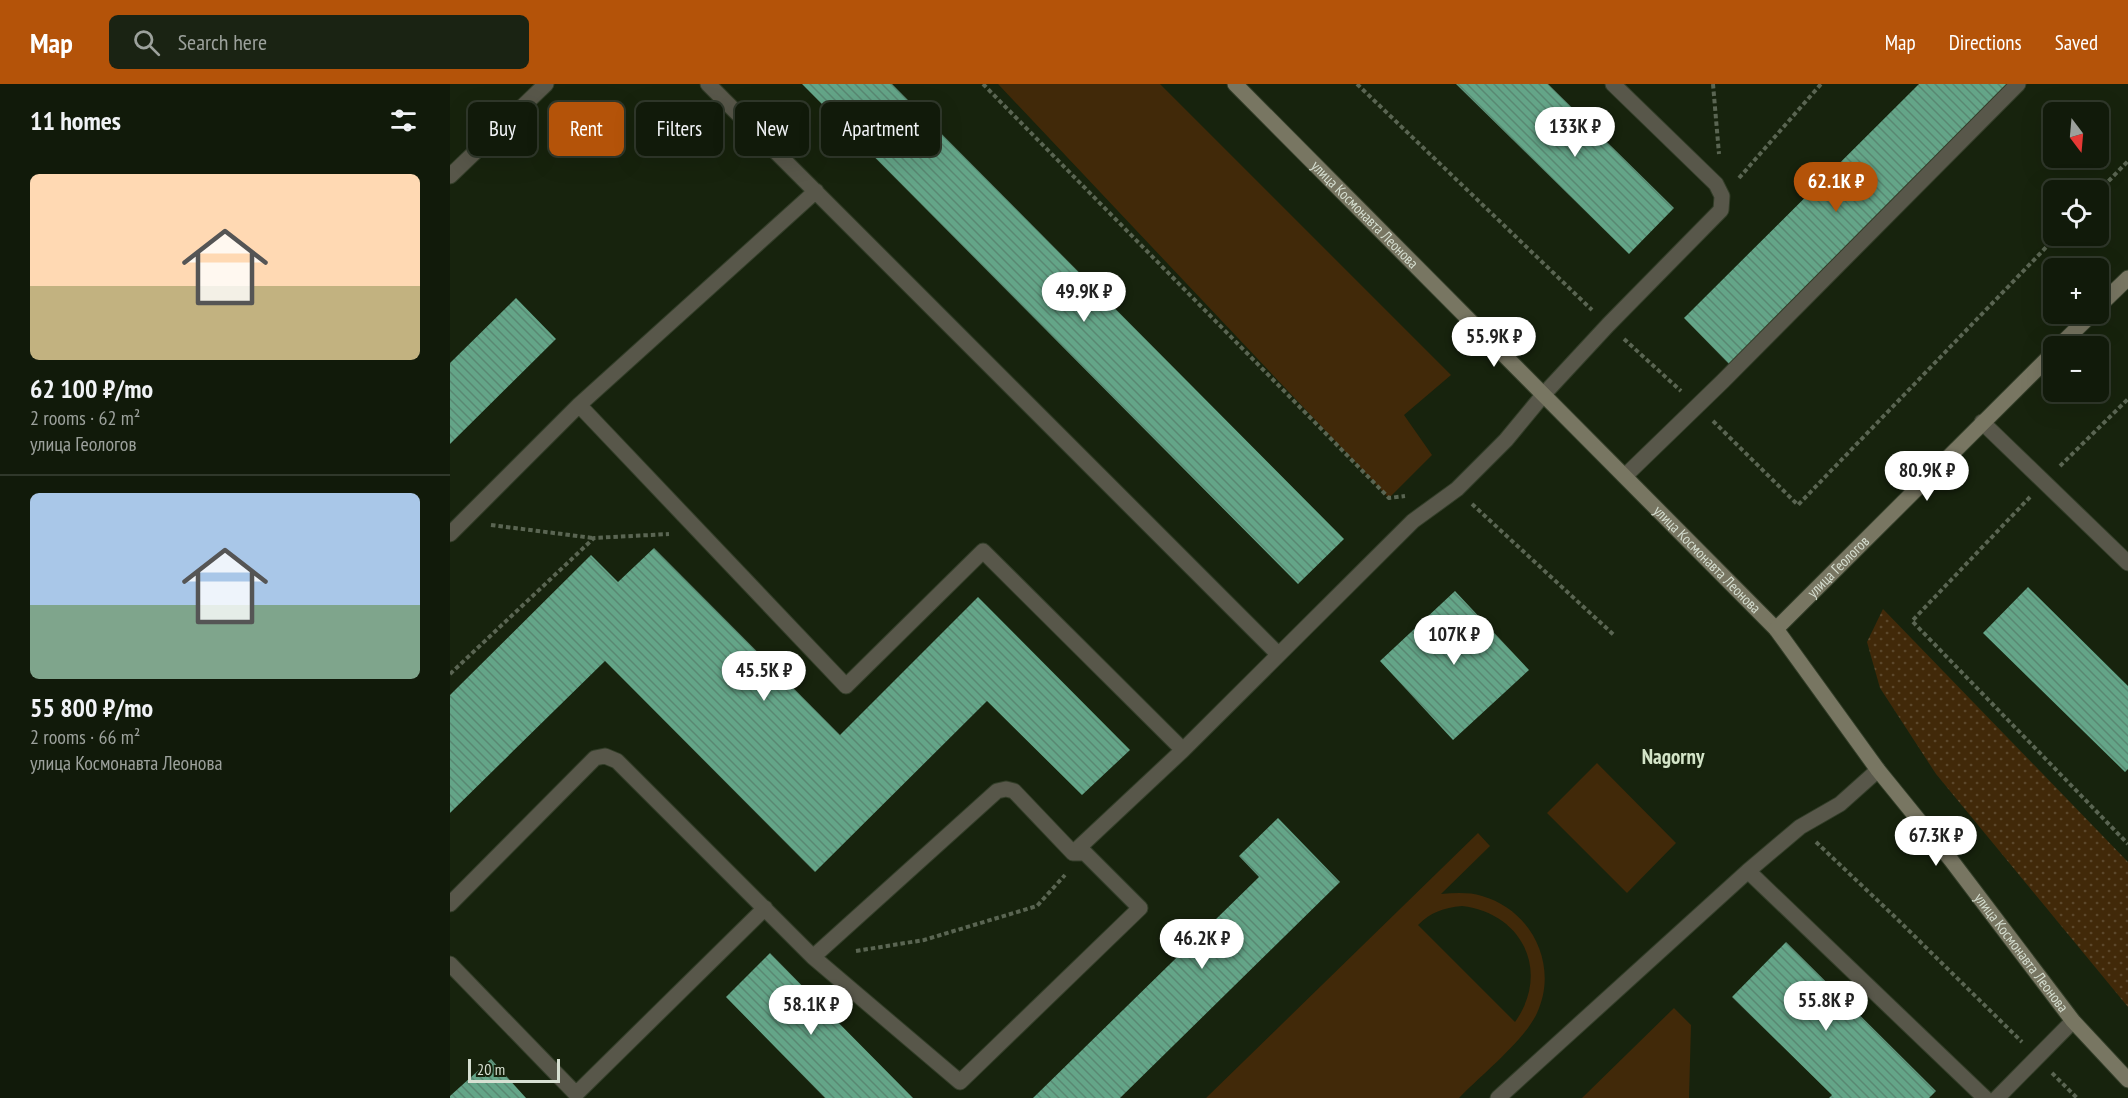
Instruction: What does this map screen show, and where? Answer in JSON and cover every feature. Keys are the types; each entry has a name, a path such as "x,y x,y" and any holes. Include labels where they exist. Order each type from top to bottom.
{"main road":[{"name":"улица Космонавта Леонова","path":"1235,84 1776,629 1878,770 1951,860 2073,1021 2128,1080"},
{"path":"2109,296 2128,278"},
{"path":"2069,336 2082,324"},
{"name":"улица Геологов","path":"1776,629 2043,363"}],"lane":[{"path":"450,176 546,84"},
{"path":"708,84 1278,654"},
{"path":"1079,853 1413,521 1457,489 1506,440 1544,394 1608,325 1721,210 1722,196 1716,184 1614,84"},
{"path":"1625,476 2018,84"},
{"path":"450,534 579,405 816,191"},
{"path":"579,405 846,686 983,551 1183,750"},
{"path":"1982,423 2128,563"},
{"path":"450,904 595,758 605,756 617,761 813,957 960,1082 1140,908 1014,791 1006,789 997,791 813,957"},
{"path":"1498,1098 1800,827 1840,804 1878,770"},
{"path":"1748,872 1985,1098"},
{"path":"450,964 576,1094 765,908"},
{"path":"1997,1098 2073,1021"}],"path":[{"path":"983,84 1389,498 1412,495"},
{"path":"1357,84 1608,325 1697,406 1798,505 2046,246"},
{"path":"1713,84 1722,196"},
{"path":"1722,196 1821,84"},
{"path":"2109,181 2128,161"},
{"path":"2128,399 2044,482 1912,621 2128,844"},
{"path":"1457,489 1615,636"},
{"path":"462,522 594,538 700,533"},
{"path":"450,674 594,538"},
{"path":"1800,827 1895,917 2077,1098"},
{"path":"813,957 924,940 1037,906 1079,853"}],"shaded area":[{"path":"998,84 1160,84 1451,375 1404,415 1432,455 1389,498"},
{"path":"1883,609 2128,862 2128,1007 1936,774 1880,688 1867,642"},
{"path":"1597,763 1676,843 1627,893 1547,813"},
{"path":"1478,833 1490,846 1441,894 1467,893 1482,896 1500,903 1515,914 1527,927 1536,942 1545,977 1543,995 1531,1024 1523,1035 1459,1098 1206,1098","holes":["1462,906 1483,911 1501,920 1515,932 1530,965 1530,983 1526,1003 1515,1022 1418,925 1438,911 1449,908"]},
{"path":"1674,1008 1691,1025 1689,1098 1582,1098"}],"building":[{"path":"802,84 892,84 910,102 821,102"},
{"path":"1456,84 1548,84 1674,208 1629,254"},
{"path":"1919,84 2010,84 1729,364 1684,318"},
{"path":"940,132 1344,539 1298,584 873,156 940,156"},
{"path":"516,298 556,339 450,444 450,363"},
{"path":"654,548 840,735 978,597 1130,750 1082,795 987,701 815,872 605,661 450,813 450,695 591,555 618,582"},
{"path":"2028,587 2128,686 2128,769 2125,772 1983,633"},
{"path":"1455,591 1529,670 1453,740 1380,661"},
{"path":"1278,818 1340,882 1120,1098 1033,1098 1259,877 1239,856"},
{"path":"1786,942 1936,1091 1929,1098 1829,1098 1832,1095 1732,997"},
{"path":"770,953 913,1098 825,1098 726,997"},
{"path":"491,1059 526,1098 450,1098 450,1096"}],"district":[{"name":"Nagorny","path":"1673,757"}]}
